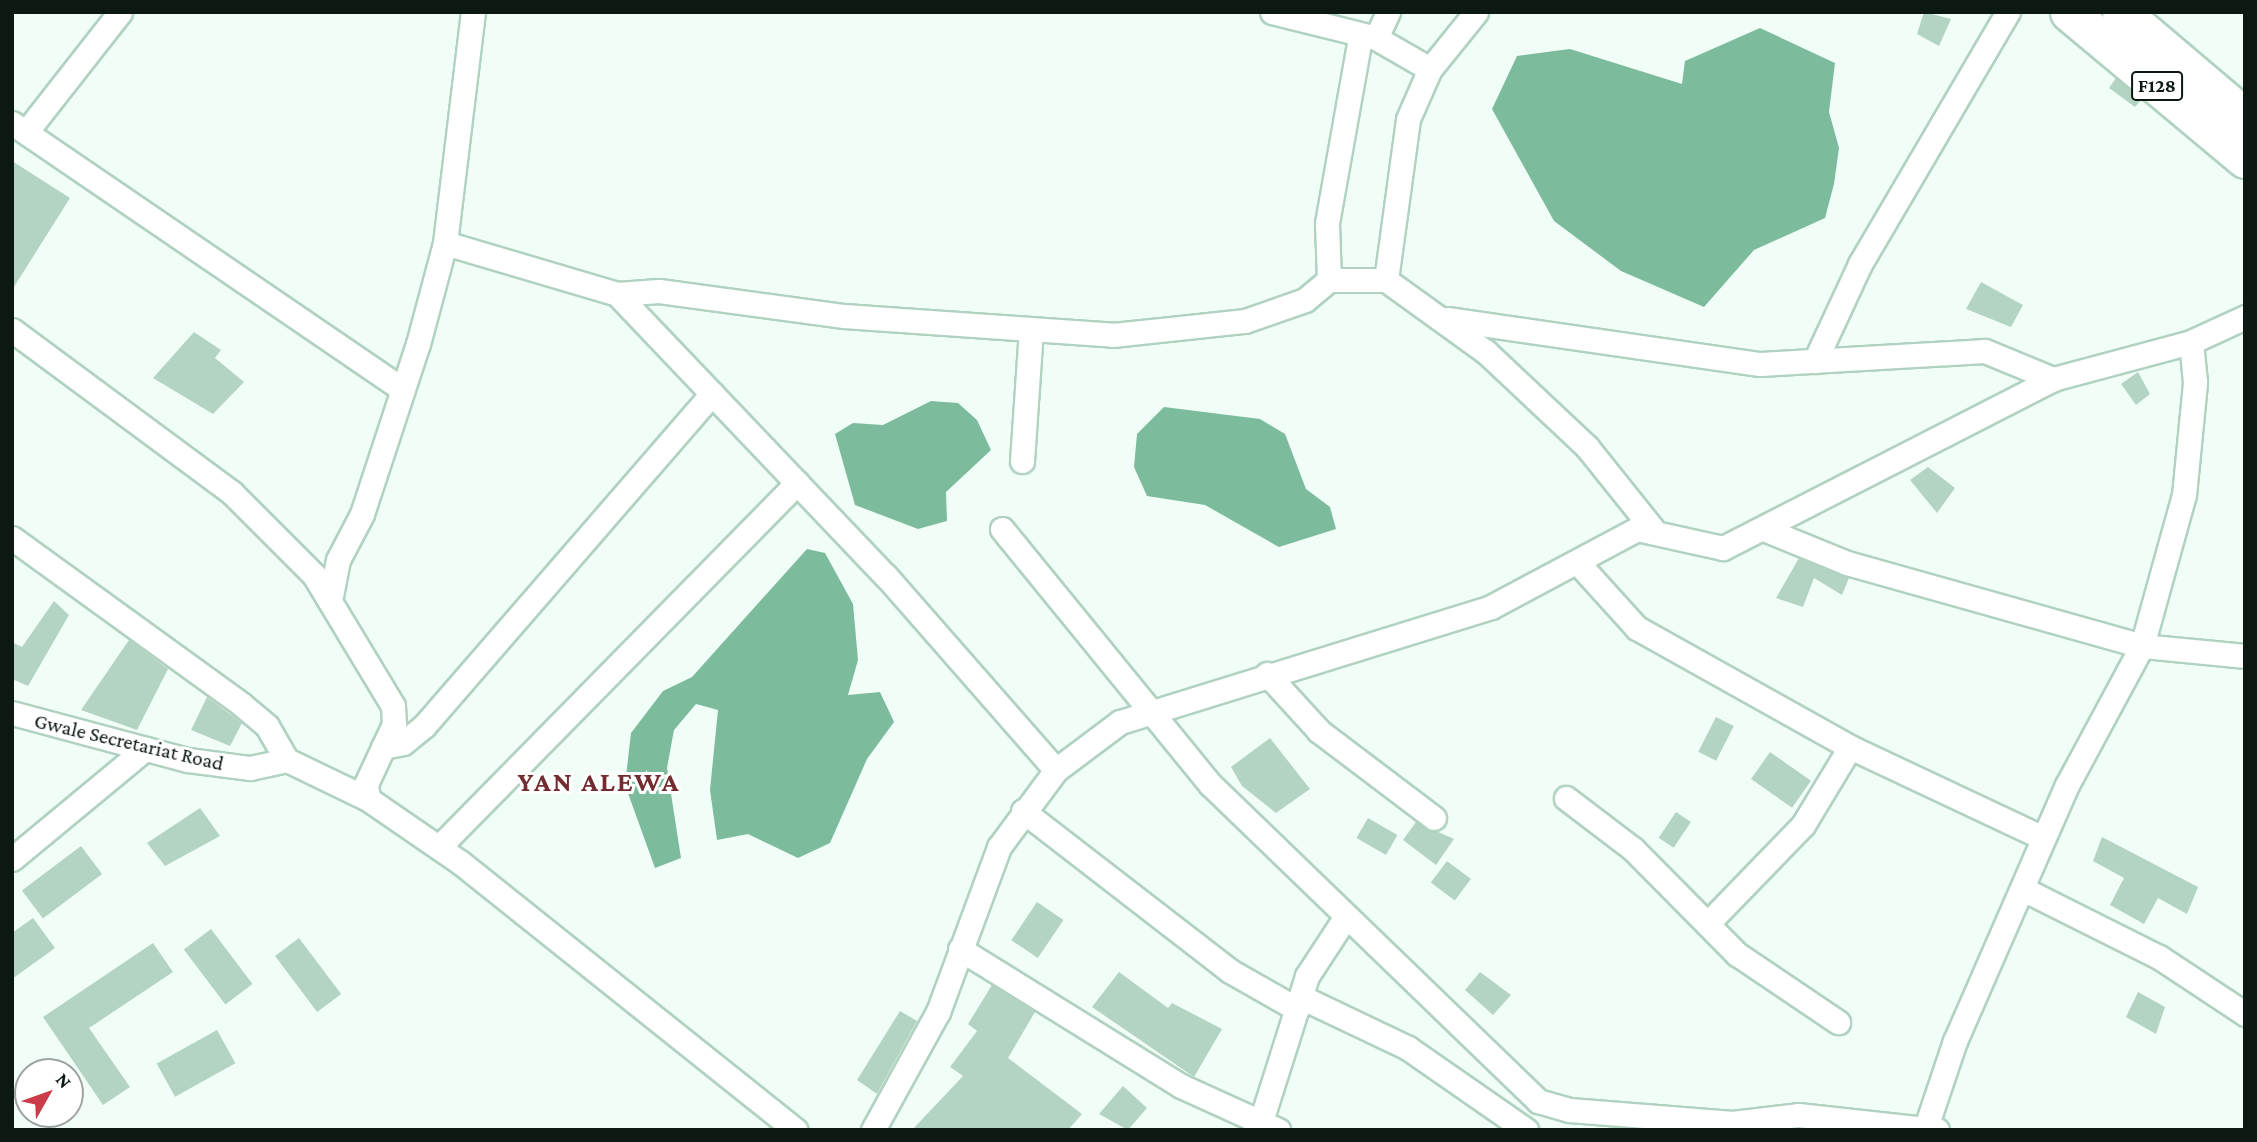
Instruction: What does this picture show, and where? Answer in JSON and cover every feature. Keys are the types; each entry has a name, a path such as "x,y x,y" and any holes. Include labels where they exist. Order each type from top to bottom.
{"main road":[{"name":"F128","path":"2069,12 2245,159"},
{"name":"F128","path":"2121,12 2245,117"}],"street":[{"path":"120,12 19,128 403,390"},
{"path":"330,601 338,561 362,514 403,390 445,243 473,12"},
{"path":"1272,12 1368,38 1430,69"},
{"path":"1329,280 1326,223 1368,38 1388,12"},
{"path":"1386,280 1408,118 1430,69 1476,12"},
{"path":"1815,361 1860,264 2008,12"},
{"path":"445,243 617,294 659,291 844,316 1113,335 1245,321 1305,300 1329,280 1386,280 1447,319 1587,447 1652,528"},
{"path":"617,294 797,483 1056,770"},
{"path":"873,1130 932,1026 987,872 1023,811 1056,770 1148,708 1491,607 1577,563 1621,534 1652,528 1723,548 1766,530 2053,379 2191,342 2245,317"},
{"path":"1447,319 1729,362 1815,361 1985,351 2053,379"},
{"path":"1022,461 1031,329"},
{"path":"12,330 232,493 296,554 330,601 391,698 394,724 366,784 368,799"},
{"path":"1002,529 1211,785 1329,893 1345,918 1538,1101 1570,1110 1732,1123 1798,1115 1929,1129 2043,838 2142,646 2184,495 2195,382 2191,342"},
{"path":"383,747 424,726 712,393"},
{"path":"439,847 797,483"},
{"path":"1766,530 1847,563 2142,646 2245,656"},
{"path":"12,538 241,704 267,726 288,760 368,799 439,847 795,1130"},
{"path":"1577,563 1637,628 1850,747 2043,838"},
{"path":"1266,674 1319,731 1434,818"},
{"name":"Gwale Secretariat Road","path":"15,719 145,749 250,768 288,760"},
{"path":"1709,922 1803,825 1850,747"},
{"path":"12,859 145,749"},
{"path":"1566,798 1633,849 1794,998 1838,1022"},
{"path":"1023,811 1230,971 1408,1048 1524,1126 1538,1101"},
{"path":"2023,888 2159,957 2245,1014"},
{"path":"960,949 1181,1086 1270,1124 1299,1003 1345,918"}],"shaded area":[{"path":"1760,28 1835,63 1829,112 1839,148 1834,184 1825,218 1754,250 1704,307 1621,271 1554,221 1492,109 1517,56 1570,49 1682,84 1685,61"},
{"path":"931,401 958,403 977,420 991,450 946,492 947,521 918,529 855,505 835,434 853,423 883,425"},
{"path":"1164,407 1260,419 1285,434 1306,489 1330,507 1336,529 1279,547 1205,505 1147,496 1134,467 1137,434"},
{"path":"807,549 825,553 853,604 858,660 848,695 880,692 894,722 867,759 830,843 798,858 748,834 717,840 710,790 718,710 696,704 674,730 667,768 681,858 655,868 625,785 631,733 663,691 692,677"}],"building":[{"path":"1924,12 1951,19 1939,46 1917,34"},
{"path":"2116,78 2141,100 2135,107 2109,88"},
{"path":"12,161 70,198 12,290"},
{"path":"1981,282 2023,305 2011,327 1966,309"},
{"path":"194,332 221,350 215,358 244,382 213,414 153,378"},
{"path":"2138,372 2150,394 2136,405 2121,384"},
{"path":"1928,467 1955,488 1937,513 1910,480"},
{"path":"1799,558 1849,578 1842,595 1814,578 1803,607 1776,598"},
{"path":"54,601 69,615 28,686 12,679 12,642 22,647"},
{"path":"129,640 168,669 137,730 81,710"},
{"path":"207,697 242,723 230,746 191,730"},
{"path":"1716,717 1734,726 1716,761 1698,752"},
{"path":"1270,738 1310,789 1276,813 1242,786 1231,767"},
{"path":"1770,752 1811,781 1792,808 1751,779"},
{"path":"200,808 220,836 165,866 147,843"},
{"path":"1676,812 1691,822 1674,848 1659,838"},
{"path":"1368,818 1397,835 1386,855 1356,838"},
{"path":"1416,822 1454,839 1436,865 1403,840"},
{"path":"2102,837 2198,887 2187,914 2158,898 2144,924 2110,905 2124,878 2093,861"},
{"path":"81,846 102,874 43,918 22,891"},
{"path":"1447,861 1471,879 1455,901 1431,883"},
{"path":"1037,902 1064,920 1038,958 1011,940"},
{"path":"33,918 55,948 12,979 12,933"},
{"path":"211,929 253,984 225,1005 184,949"},
{"path":"299,938 341,994 317,1012 275,956"},
{"path":"153,943 173,972 89,1028 130,1087 103,1105 84,1077 84,1058 71,1058 43,1017"},
{"path":"1119,972 1168,1008 1172,1003 1222,1029 1194,1077 1092,1007"},
{"path":"1480,972 1511,995 1493,1015 1465,990"},
{"path":"992,985 1035,1012 1008,1058 1082,1114 1068,1130 912,1130 963,1076 950,1067 977,1031 968,1024"},
{"path":"2138,992 2165,1007 2156,1034 2126,1017"},
{"path":"900,1011 917,1021 877,1094 857,1080"},
{"path":"217,1030 235,1063 175,1097 157,1063"},
{"path":"1123,1086 1147,1108 1128,1130 1099,1114"}],"district":[{"name":"YAN ALEWA","path":"599,782"}]}
